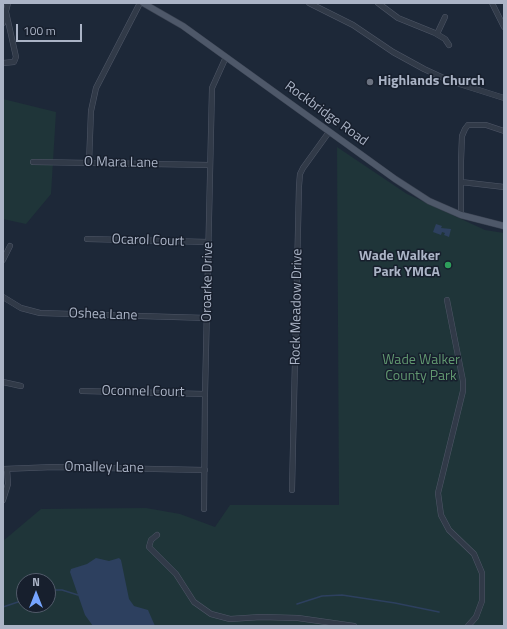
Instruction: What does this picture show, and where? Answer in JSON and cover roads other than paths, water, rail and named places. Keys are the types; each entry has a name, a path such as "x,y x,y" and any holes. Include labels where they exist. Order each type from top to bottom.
{"main road":[{"name":"Rockbridge Road","path":"142,3 183,26 329,132 429,201 461,215 504,226"}],"street":[{"path":"3,23 8,3"},
{"path":"89,163 91,112 96,88 142,3"},
{"path":"309,3 353,25 393,52 424,69 450,81 504,98"},
{"path":"378,3 398,18 437,34 445,39 449,46"},
{"path":"492,3 504,27"},
{"path":"3,64 14,62 16,57 6,12"},
{"path":"437,34 445,17"},
{"name":"Oroarke Drive","path":"204,509 212,88 226,57"},
{"path":"461,215 462,136 468,125 486,125 504,131"},
{"name":"Rock Meadow Drive","path":"292,490 300,180 303,168 329,132"},
{"name":"O Mara Lane","path":"33,162 210,165"},
{"path":"461,182 504,187"},
{"name":"Ocarol Court","path":"87,239 209,242"},
{"path":"3,260 10,246"},
{"name":"Oshea Lane","path":"3,297 21,308 40,313 207,318"},
{"path":"447,300 463,381 463,391 438,493 441,515 449,530 474,554 482,573 482,601 476,617 468,626"},
{"path":"3,382 21,386"},
{"name":"Oconnel Court","path":"82,391 205,394"},
{"name":"Omalley Lane","path":"5,469 54,467 205,470"},
{"path":"3,500 8,484 5,469"},
{"path":"156,535 151,540 149,547 176,574 194,602 211,614 230,619 261,616 298,618 354,626"}],"water":[{"path":"436,224 442,226 441,228 451,229 449,237 444,235 445,233 442,232 441,235 433,232"},
{"path":"96,558 109,561 119,558 121,560 129,599 134,606 148,610 155,626 93,626 85,615 70,572 71,569 87,564"}],"waterway":[{"path":"56,590 62,590 78,595"},
{"path":"297,604 322,596 342,595 395,603 439,612"},
{"path":"3,607 16,603"}],"place":[{"name":"Highlands Church","path":"370,82"},
{"name":"Wade Walker Park YMCA","path":"448,265"}],"park label":[{"name":"Wade Walker County Park","path":"421,370"}]}
